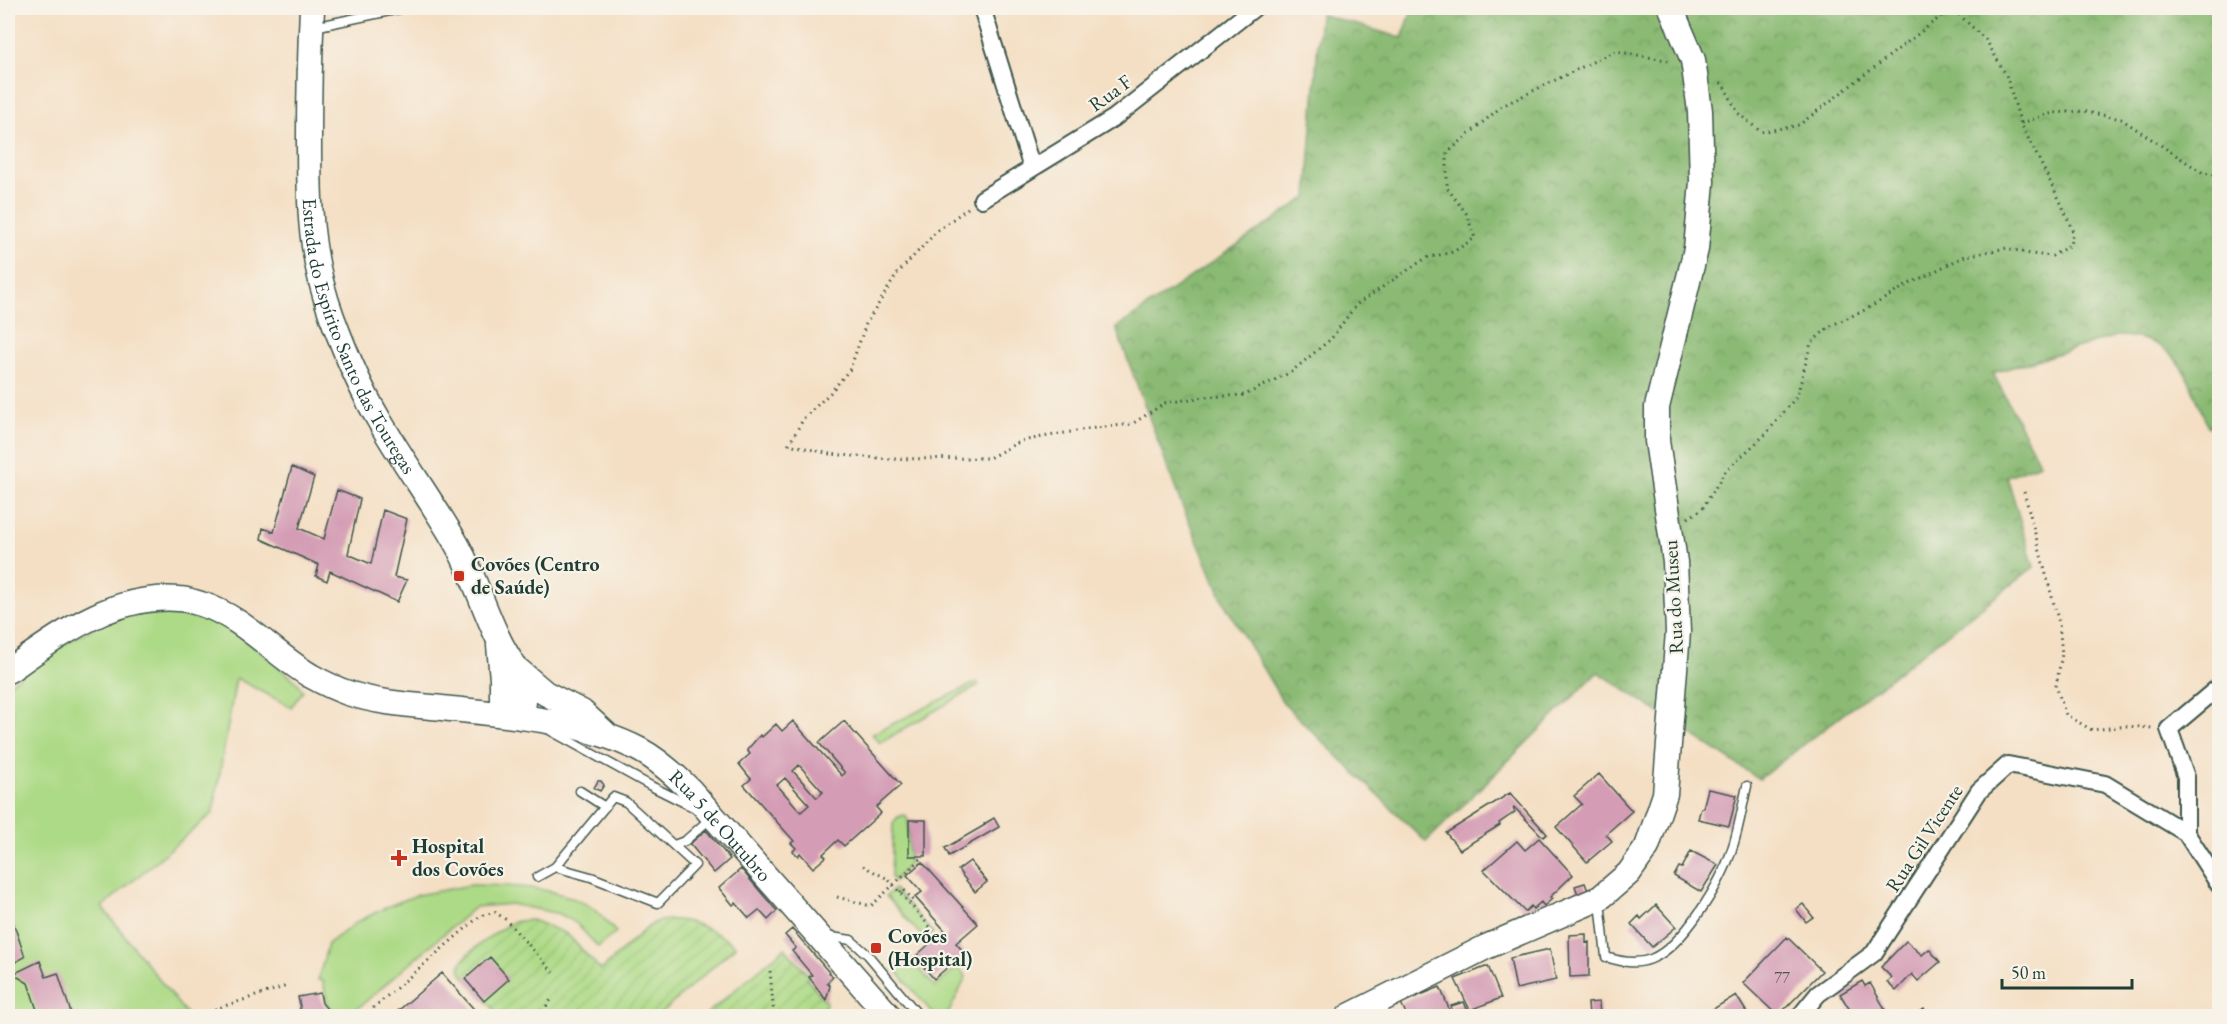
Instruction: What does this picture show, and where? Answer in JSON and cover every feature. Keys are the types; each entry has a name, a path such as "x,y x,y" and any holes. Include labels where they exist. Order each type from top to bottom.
{"street":[{"path":"982,8 1032,168"},
{"name":"Rua F","path":"982,198 1114,118 1254,8"},
{"name":"Rua do Museu","path":"1349,1017 1486,947 1600,898 1629,873 1647,847 1665,794 1678,632 1675,562 1657,441 1657,407 1696,249 1702,182 1700,111 1693,60 1671,8"},
{"name":"Estrada do Espírito Santo das Touregas","path":"311,18 310,222 316,265 332,316 351,364 379,419 461,553 498,640 516,668 524,686 525,697 518,717"},
{"name":"Rua 5 de Outubro","path":"8,671 64,632 104,611 146,599 182,598 213,608 242,623 310,676 348,693 385,702 518,717 606,734 642,751 668,769 714,815 889,1017"},
{"name":"Estrada do Espírito Santo das Touregas","path":"498,640 502,679 518,717"},
{"path":"516,668 535,687 562,704 582,712 606,734"},
{"path":"2186,833 2186,777 2169,729 2220,686"},
{"name":"Rua Gil Vicente","path":"1800,1017 1818,994 1874,953 1979,791 2008,765 2105,784 2186,833 2220,885"}],"lane":[{"path":"311,18 404,8"},
{"path":"518,717 670,796 714,815 685,841 674,845"},
{"path":"1600,898 1606,957 1626,964 1652,959 1672,945 1695,919 1718,883 1733,849 1747,786"},
{"path":"580,791 605,807"},
{"path":"537,878 555,867 613,797 626,802 695,865 658,903 591,877 555,867"},
{"path":"819,935 851,940 868,955 919,1017"}],"path":[{"path":"982,198 938,230 897,274 866,324 850,369 830,393 804,418 789,444 830,454 889,459 989,458 1021,441 1087,429 1132,424 1165,403 1245,395 1291,372 1331,339 1356,305 1426,258 1453,252 1475,238 1466,213 1447,188 1447,153 1502,106 1615,51 1664,59 1694,68 1723,84 1738,113 1761,132 1799,125 1952,8 1986,40 2006,75 2021,124 2073,232 2070,245 2052,256 2030,254 2007,248 1965,256 1909,284 1867,309 1830,326 1811,343 1797,396 1766,434 1727,469 1702,508 1670,530"},
{"path":"2021,124 2054,113 2083,111 2121,119 2203,173 2220,176"},
{"path":"2024,492 2059,623 2062,654 2056,686 2066,715 2092,730 2127,726 2169,729"},
{"path":"837,897 871,906 922,858"},
{"path":"863,866 888,879 932,929"},
{"path":"900,892 903,889 915,902"},
{"path":"364,1017 480,916 495,912 506,919 555,974"},
{"path":"770,971 774,1017"},
{"path":"205,1017 212,1010 287,986"},
{"path":"538,1017 553,997"}],"green space":[{"path":"1413,8 2219,8 2219,423 2208,427 2187,376 2168,352 2154,343 2137,338 2116,336 1993,373 2040,464 2007,476 2034,567 1759,779 1598,672 1426,842 1284,704 1224,603 1180,501 1116,328 1307,197 1320,14 1402,38"},
{"path":"147,608 179,609 212,619 256,648 296,681 303,691 291,707 236,678 213,813 102,907 188,1016 8,1016 8,685 69,641 108,619"},
{"path":"977,682 979,685 880,743 872,734"},
{"path":"905,815 908,820 909,864 894,881 891,877 893,823 898,817"},
{"path":"471,885 532,888 561,894 593,908 616,932 598,947 576,923 560,914 511,904 475,907 357,1009 354,1016 339,1016 327,1003 323,981 318,980 328,944 357,922 389,906 417,895"},
{"path":"894,889 933,933 925,940 886,896"},
{"path":"532,920 567,934 601,970 650,926 665,920 698,924 736,946 658,1016 500,1016 464,977 461,964 477,946 504,927 517,921"},
{"path":"785,948 809,976 807,978 826,1002 824,1016 704,1016"},
{"path":"908,956 935,987 958,967 966,977 947,1016 935,1016 894,968"}],"building":[{"path":"1353,8 1372,8 1370,13"},
{"path":"292,467 314,477 299,528 324,539 337,490 360,499 348,554 371,564 383,510 407,519 394,577 407,580 397,602 330,571 327,581 316,576 319,565 261,539 263,528 274,532"},
{"path":"793,721 842,776 845,773 819,743 844,721 901,785 876,807 881,813 844,846 838,840 823,854 826,857 813,868 800,853 798,856 793,851 796,848 791,843 794,841 744,785 751,779 739,764 750,754 747,750 760,735 762,737 776,724 782,731","holes":["799,765 823,792 817,798 793,771","785,778 809,805 801,812 777,785"]},
{"path":"1599,774 1632,811 1606,834 1612,841 1587,862 1556,827 1582,804 1574,796"},
{"path":"598,781 604,785 600,791 594,788"},
{"path":"1708,789 1737,795 1729,826 1698,819"},
{"path":"1510,793 1547,834 1543,837 1514,807 1515,812 1499,823 1500,825 1460,850 1446,833"},
{"path":"994,818 999,827 949,856 945,848"},
{"path":"909,820 926,820 926,856 909,856"},
{"path":"706,830 730,859 714,873 690,844"},
{"path":"1539,838 1573,875 1544,906 1541,902 1533,909 1531,906 1525,912 1484,870 1517,841 1525,850"},
{"path":"1691,851 1718,865 1701,892 1674,876 1679,867 1682,868"},
{"path":"970,861 987,882 975,892 958,870"},
{"path":"922,862 978,924 956,943 972,962 965,968 957,959 934,979 915,957 937,937 940,941 948,934 915,897 922,892 907,875"},
{"path":"741,869 777,911 768,920 759,910 749,918 736,903 733,905 719,888"},
{"path":"1585,883 1589,893 1579,897 1575,886"},
{"path":"1803,904 1813,917 1806,922 1796,909"},
{"path":"1656,905 1676,927 1652,947 1631,924 1639,916 1641,919"},
{"path":"8,907 25,957 8,966"},
{"path":"792,929 833,977 827,983 830,986 826,1000 809,977 812,975 792,951 796,948 785,935"},
{"path":"1586,934 1586,943 1589,942 1589,976 1570,977 1569,935"},
{"path":"1787,937 1822,971 1778,1016 1743,983"},
{"path":"1906,941 1922,955 1929,949 1940,962 1918,981 1912,974 1896,991 1887,982 1892,978 1881,967"},
{"path":"1550,949 1556,980 1516,989 1510,958"},
{"path":"490,957 509,979 484,1001 465,979"},
{"path":"40,961 46,977 58,973 72,1016 39,1016 28,983 13,974"},
{"path":"1488,966 1501,998 1470,1010 1455,979"},
{"path":"442,973 480,1016 392,1016"},
{"path":"1862,981 1865,986 1870,983 1885,1009 1873,1016 1845,1016 1843,1014 1850,1010 1840,994"},
{"path":"1440,987 1452,1016 1407,1016 1401,1003"},
{"path":"320,993 322,1003 333,1016 299,1016 298,997"},
{"path":"1736,995 1749,1016 1702,1016"},
{"path":"1464,1002 1470,1016 1455,1016 1451,1006"},
{"path":"1599,1002 1600,1016 1589,1016 1588,1003"},
{"path":"1924,1009 1930,1016 1918,1016 1917,1014"}],"place":[{"name":"Covões (Centro de Saúde)","path":"459,576"},
{"name":"Hospital dos Covões","path":"399,858"},
{"name":"Covões (Hospital)","path":"876,948"}]}
